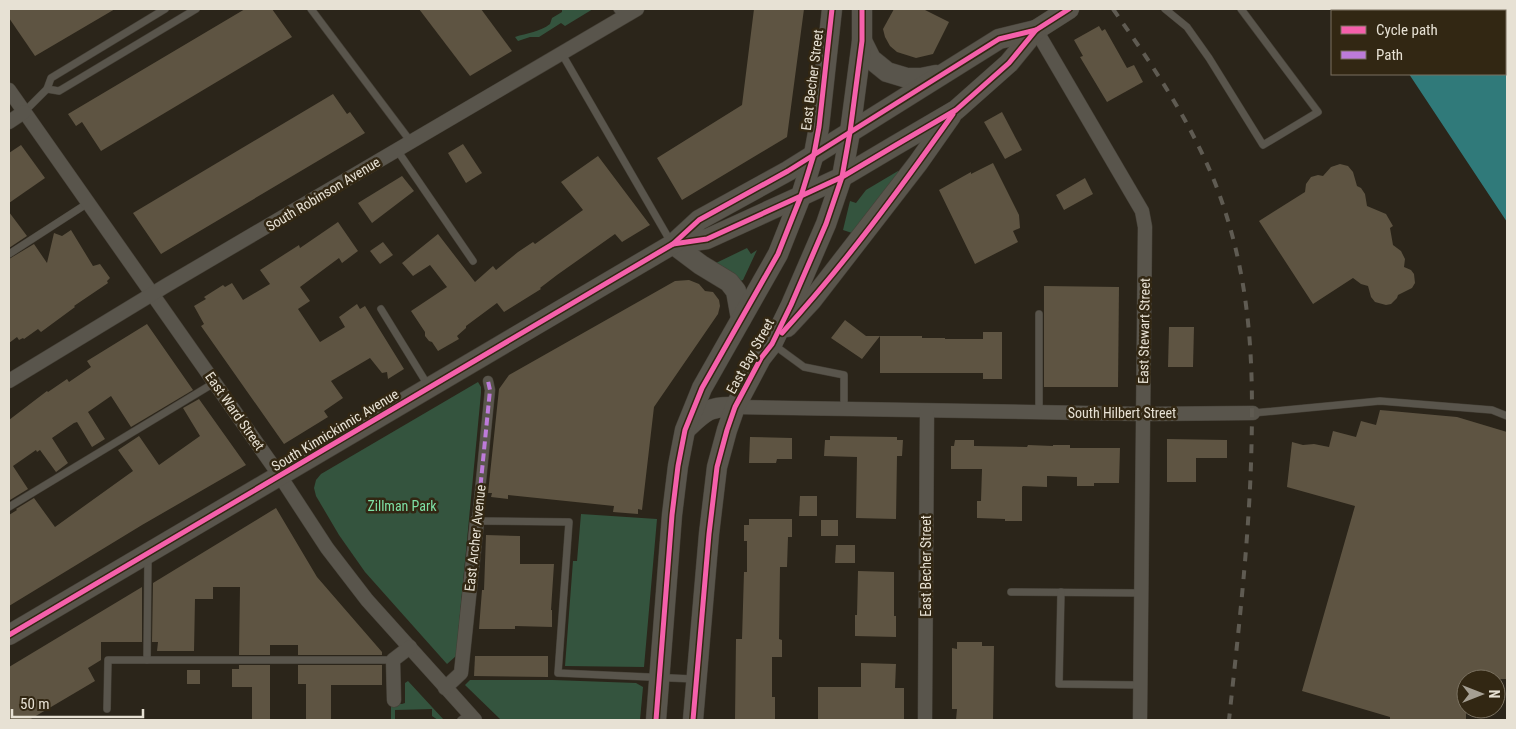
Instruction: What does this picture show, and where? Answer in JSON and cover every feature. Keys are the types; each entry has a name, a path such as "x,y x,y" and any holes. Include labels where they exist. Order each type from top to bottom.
{"main road":[{"name":"East Becher Street","path":"814,154 821,115 832,9"},
{"path":"850,132 862,41 862,9"},
{"name":"South Kinnickinnic Avenue","path":"673,244 707,239 801,196 842,176 956,110 1009,63 1036,30 1058,13"},
{"name":"South Kinnickinnic Avenue","path":"9,635 673,244 698,220 788,171 999,39 1036,30"},
{"path":"862,41 871,59 892,74 907,78 921,78 943,74"},
{"path":"772,344 812,300 918,163 956,110"},
{"name":"East Bay Street","path":"693,720 709,534 717,466 735,407 761,358 772,344 826,224 842,176 850,132"},
{"name":"East Bay Street","path":"656,720 672,515 685,430 702,388 778,254 801,196 814,154"},
{"path":"673,244 729,282 736,291 741,319"},
{"path":"685,430 705,411 718,406 735,407"}],"street":[{"name":"South Robinson Avenue","path":"9,381 152,294 562,54 620,13 637,9"},
{"name":"East Stewart Street","path":"1036,30 1142,212 1146,228 1140,720"},
{"name":"East Ward Street","path":"9,90 280,476 327,548 367,600 410,647 468,718"},
{"path":"9,122 24,112"},
{"name":"East Archer Avenue","path":"445,688 461,673 490,390 488,382"},
{"name":"South Hilbert Street","path":"735,407 927,412 1253,413"},
{"name":"East Becher Street","path":"925,720 927,412"},
{"path":"394,700 393,660 410,647"}],"lane":[{"path":"24,112 47,89 51,78 165,9"},
{"path":"47,89 59,91 196,9"},
{"path":"310,9 411,142"},
{"path":"1165,9 1187,27 1263,145 1318,112 1241,9"},
{"path":"562,54 673,244"},
{"path":"397,150 473,261"},
{"path":"9,254 88,203"},
{"path":"381,309 429,388"},
{"path":"1038,413 1039,314"},
{"path":"772,344 804,367 844,375 844,410"},
{"path":"9,507 214,382"},
{"name":"South Hilbert Street","path":"1253,413 1380,401 1492,410 1507,416"},
{"path":"477,521 569,522 558,673 697,680"},
{"path":"147,660 148,553"},
{"path":"1011,592 1141,593"},
{"path":"1061,592 1060,684 1140,685"},
{"path":"108,710 108,660 393,660"}],"green space":[{"path":"562,9 593,9 565,26 561,23 539,37 530,37 518,41 515,37 546,27 550,24 552,18 562,12"},
{"path":"898,171 901,174 852,233 843,230 850,201 856,203 866,190"},
{"path":"747,248 751,254 757,250 743,280 740,281 716,263"},
{"name":"Zillman Park","path":"478,382 481,387 481,393 456,656 447,664 365,572 339,535 316,496 314,488 316,480 321,474"},
{"path":"581,514 657,519 644,667 565,666 573,561 577,561"},
{"path":"470,680 636,683 643,687 640,720 501,720 465,685"},
{"path":"408,681 444,720 438,720 432,716 432,709 395,710 395,720 391,720 391,704 405,703 405,683"}],"water":[{"path":"1507,9 1507,222 1410,75 1506,75 1506,10 1366,10"}],"building":[{"path":"9,9 115,9 35,56 9,18"},
{"path":"245,9 272,9 292,37 101,151 82,122 76,126 68,114"},
{"path":"419,9 481,9 512,51 470,76"},
{"path":"754,9 804,9 787,137 682,200 657,158 742,105"},
{"path":"894,9 923,9 949,22 933,54 916,58 897,52 890,46 883,29"},
{"path":"1099,26 1102,31 1105,29 1127,68 1134,65 1143,82 1107,102 1080,57 1083,56 1074,40"},
{"path":"333,94 347,114 350,112 365,133 161,254 133,213"},
{"path":"1002,112 1022,150 1005,159 984,122"},
{"path":"463,144 482,173 466,183 448,153"},
{"path":"21,145 45,178 9,203 9,153"},
{"path":"598,156 650,225 622,242 615,234 557,275 541,289 504,312 497,303 466,326 457,336 459,339 438,351 425,336 425,332 411,311 447,287 430,265 413,276 402,263 438,234 475,282 493,266 496,270 518,252 533,242 535,244 583,210 561,182"},
{"path":"993,163 1019,215 1020,228 1013,231 1018,242 975,264 939,190 971,172 971,174"},
{"path":"1340,164 1348,166 1353,172 1357,186 1365,194 1367,206 1386,214 1393,226 1390,228 1393,245 1401,251 1405,259 1404,267 1411,270 1414,274 1415,283 1412,288 1398,295 1391,304 1386,305 1375,302 1371,297 1368,286 1361,284 1353,278 1313,304 1259,221 1305,192 1306,184 1311,177 1323,176 1331,167"},
{"path":"402,176 414,191 372,223 358,203"},
{"path":"1085,178 1093,194 1064,210 1056,195"},
{"path":"9,212 27,236 9,248"},
{"path":"338,222 358,251 342,263 339,258 300,287 310,301 298,309 320,342 345,327 339,317 357,304 360,309 365,306 404,369 388,379 387,372 382,373 370,358 331,381 343,398 324,411 328,417 284,444 201,326 204,324 194,306 223,285 225,287 232,283 243,300 270,284 260,270 299,245 300,248"},
{"path":"71,230 93,266 100,264 110,278 107,281 108,283 74,306 41,332 38,329 24,339 19,340 17,337 9,343 9,259 34,244 47,263 54,233 62,236"},
{"path":"383,242 393,255 380,264 370,251"},
{"path":"689,280 699,284 705,291 713,292 719,300 720,306 718,314 654,407 642,510 638,509 638,514 613,512 614,506 508,495 508,499 491,497 492,493 488,493 499,389 509,375 675,281"},
{"path":"1044,286 1119,287 1118,387 1044,387"},
{"path":"845,320 866,336 880,336 862,359 831,338"},
{"path":"147,324 193,390 131,427 111,396 88,412 105,439 92,447 77,422 74,423 52,438 68,463 56,472 40,450 37,452 36,450 13,466 28,489 10,500 9,420 47,391 67,379 69,382 91,367 87,361"},
{"path":"1169,327 1194,327 1193,367 1168,367"},
{"path":"983,332 1002,332 1002,379 983,379 983,373 880,373 880,336 983,339"},
{"path":"199,399 246,465 142,525 9,606 9,515 34,498 55,527 133,471 118,450 139,436 159,465 200,436 183,408"},
{"path":"1380,410 1457,417 1507,432 1507,679 1506,669 1456,669 1456,719 1466,720 1390,720 1390,717 1302,691 1355,506 1287,487 1292,442 1329,447 1333,431 1356,437 1361,421 1376,425"},
{"path":"830,436 897,437 897,440 903,440 902,456 897,456 896,519 856,518 857,457 824,456 825,440 830,440"},
{"path":"750,437 792,438 792,459 777,459 776,463 749,463"},
{"path":"1167,439 1227,440 1227,458 1196,458 1196,482 1167,482"},
{"path":"955,440 974,440 974,446 1027,447 1028,445 1070,445 1070,448 1120,448 1119,483 1094,483 1094,486 1077,486 1077,477 1047,476 1047,487 1022,487 1022,521 977,518 977,501 981,501 982,469 951,469 951,446 954,446"},
{"path":"800,496 817,496 817,516 799,516"},
{"path":"276,508 317,577 382,652 382,655 298,655 298,645 270,645 270,655 239,655 240,587 213,587 213,599 195,599 194,651 157,651 158,642 152,642 153,583"},
{"path":"749,519 792,519 792,537 788,537 787,567 780,567 779,639 782,640 782,657 772,657 772,697 775,697 775,720 735,720 736,639 742,639 744,572 747,572 747,541 744,541 744,525 749,525"},
{"path":"821,520 838,520 838,536 821,536"},
{"path":"486,535 520,536 520,564 554,564 551,610 552,627 515,626 515,629 479,629 482,590 484,590"},
{"path":"836,545 855,545 855,563 835,563"},
{"path":"858,571 894,572 896,637 855,636"},
{"path":"142,587 142,642 101,642 101,660 88,668 95,681 29,720 9,720 9,667"},
{"path":"957,642 982,642 982,646 994,646 993,720 956,720 957,709 952,709 952,648 957,649"},
{"path":"475,656 548,656 548,677 474,676"},
{"path":"861,663 896,664 895,688 904,688 904,720 818,720 818,687 861,687"},
{"path":"239,665 270,665 270,720 252,720 252,687 232,687 232,669 239,669"},
{"path":"298,665 382,665 382,685 331,685 331,720 306,720 306,684 298,684"},
{"path":"187,670 200,670 200,684 187,684"}],"railway":[{"path":"1113,9 1171,96 1207,164 1229,223 1244,291 1251,359 1252,393 1250,496 1229,720"}],"marked path":[{"path":"477,521 490,390 488,381"}],"cycle path":[{"path":"656,720 672,515 685,430 702,388 778,254 801,196 814,154 819,127 832,9"},
{"path":"693,720 709,534 717,467 735,407 761,358 772,344 791,305 826,224 842,177 862,41 862,9"},
{"path":"673,244 707,239 842,177 956,110 1009,63 1036,30 1069,9"},
{"path":"9,635 673,244 699,220 788,171 999,39 1036,30"},
{"path":"782,333 871,226 953,114"}]}
